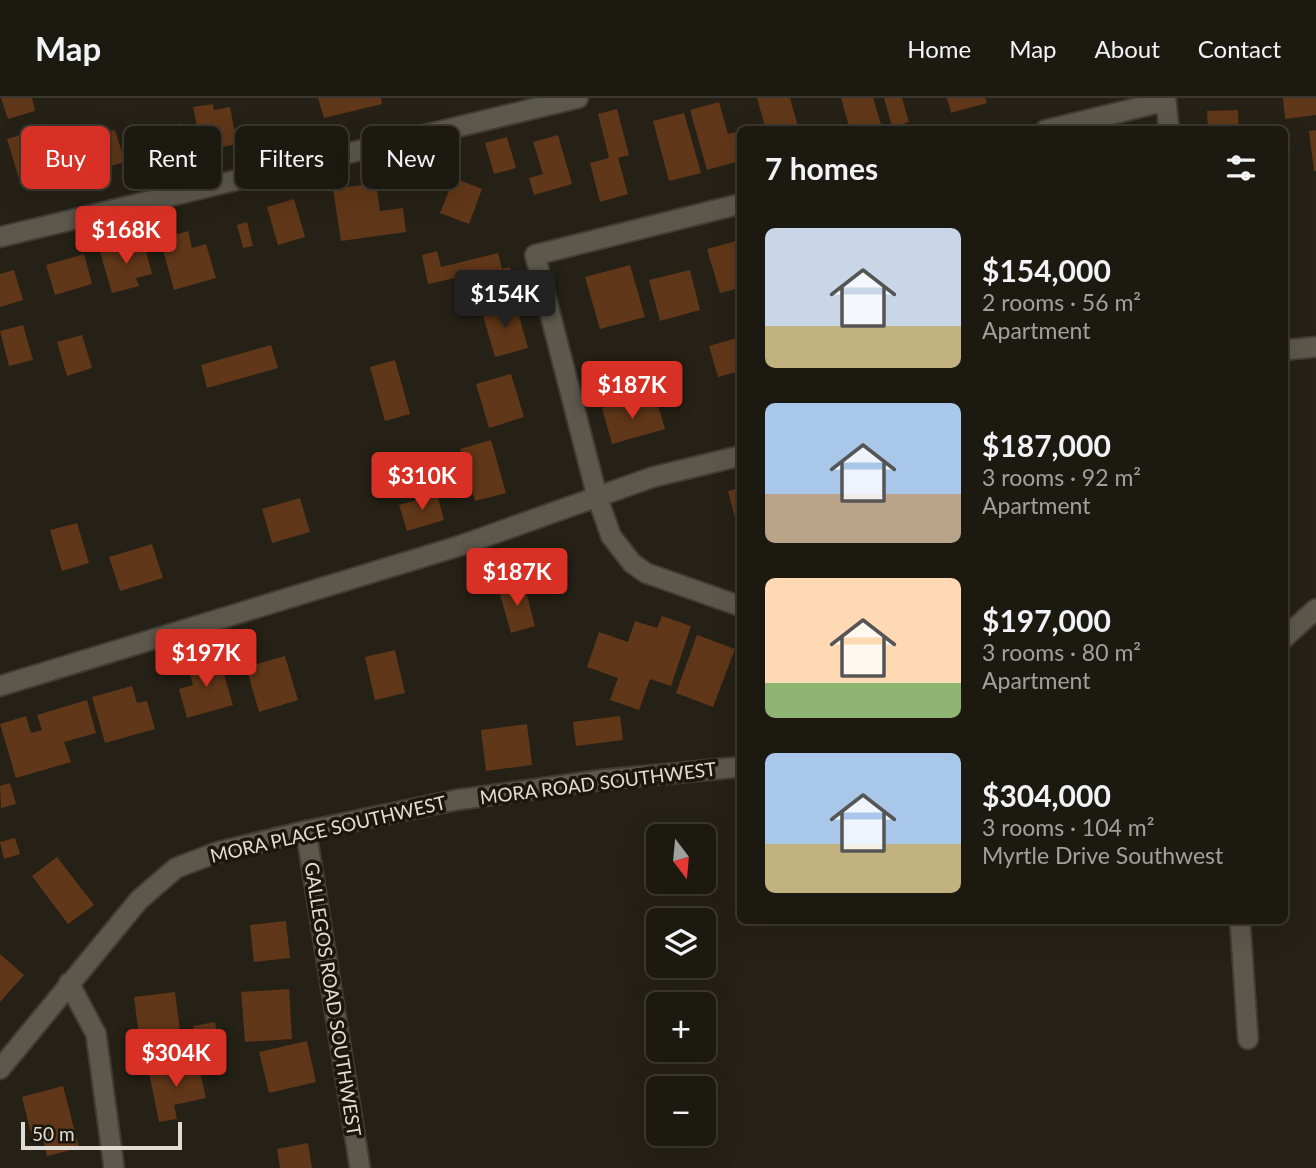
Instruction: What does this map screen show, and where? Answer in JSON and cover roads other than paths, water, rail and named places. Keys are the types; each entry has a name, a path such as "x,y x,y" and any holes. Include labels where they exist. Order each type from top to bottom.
{"street":[{"path":"0,237 578,98"},
{"path":"1063,126 1166,101 1169,126"},
{"path":"737,205 535,255 597,496 611,536 632,563 667,582 737,605"},
{"path":"1288,350 1316,347"},
{"path":"0,686 459,546 653,477 737,457"},
{"path":"1288,634 1316,609"},
{"name":"MORA ROAD SOUTHWEST","path":"456,800 601,780 737,767"},
{"name":"MORA PLACE SOUTHWEST","path":"0,1069 139,900 176,869 218,852 456,800"},
{"name":"GALLEGOS ROAD SOUTHWEST","path":"306,831 360,1168"},
{"path":"1240,924 1248,1039"},
{"path":"69,983 96,1034 114,1168"}]}
